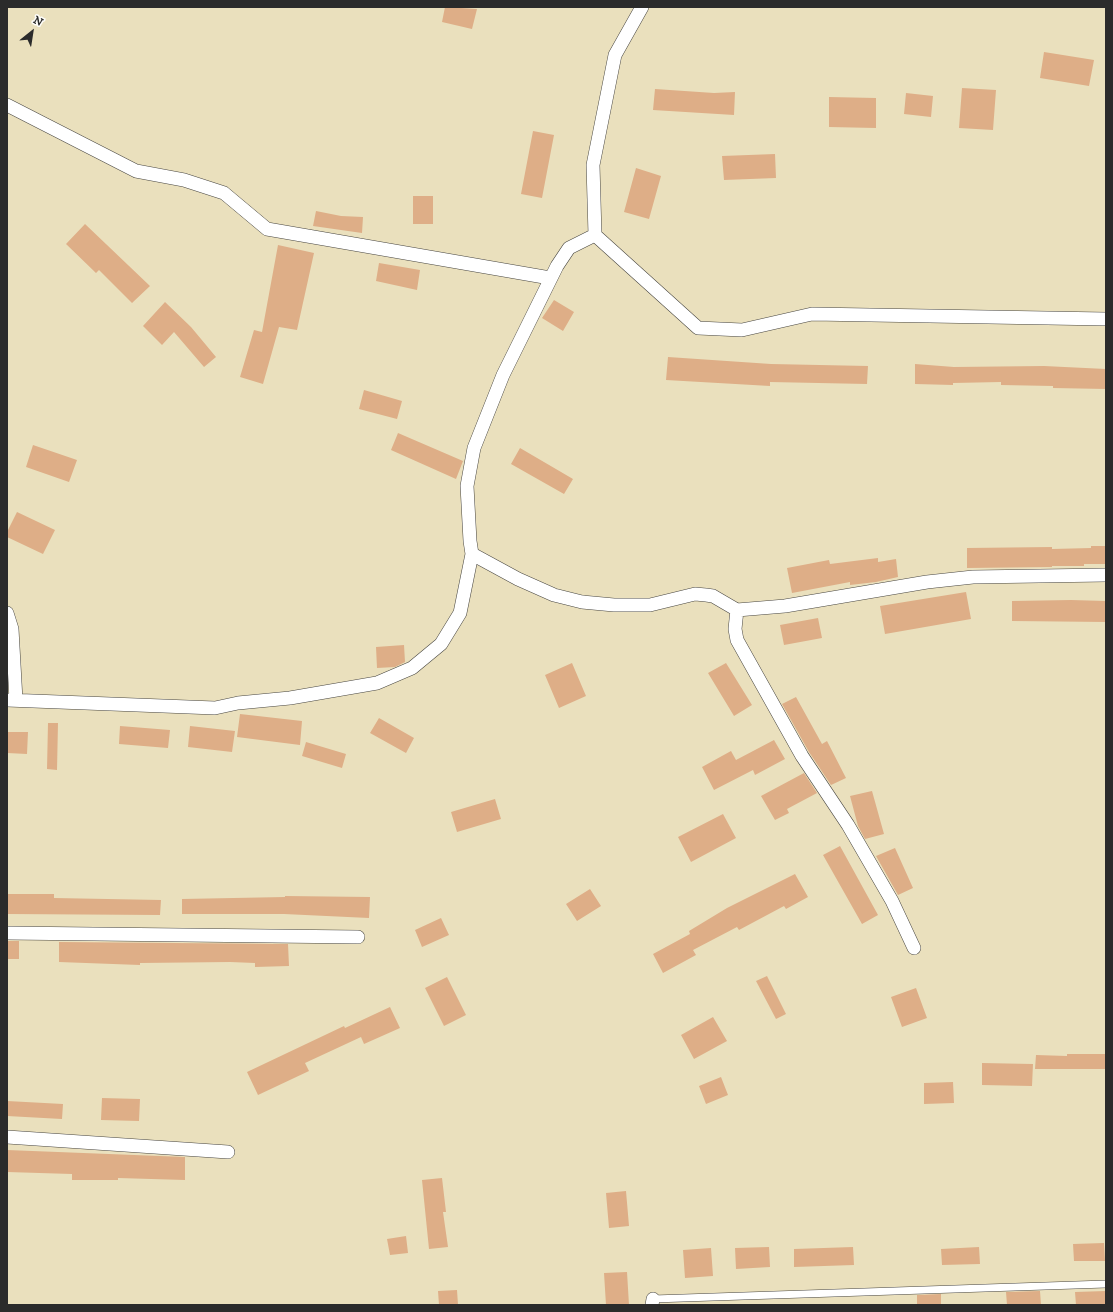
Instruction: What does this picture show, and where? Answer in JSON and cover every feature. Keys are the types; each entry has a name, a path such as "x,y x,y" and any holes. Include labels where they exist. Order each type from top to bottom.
{"street":[{"path":"642,7 615,55 593,165 595,235 698,328 742,330 812,314 1106,319"},
{"path":"7,105 136,171 184,180 224,193 267,229 550,278"},
{"path":"7,613 12,629 11,700 215,708 238,703 290,698 377,683 412,668 441,644 460,613 472,554 467,486 474,448 503,375 550,278 569,248 595,235"},
{"path":"472,554 554,595 582,602 614,605 650,605 695,594 713,596 737,610 785,606 927,582 973,577 1106,575"},
{"path":"737,610 735,629 737,640 802,756 848,825 889,895 914,948"},
{"path":"7,933 358,937"},
{"path":"7,1137 228,1152"}],"lane":[{"path":"653,1302 1106,1284"}],"building":[{"path":"445,7 477,9 472,29 442,22"},
{"path":"1044,52 1094,60 1089,86 1040,78"},
{"path":"962,88 996,90 993,130 959,128"},
{"path":"655,89 714,93 735,92 734,115 653,110"},
{"path":"906,93 933,96 931,117 904,114"},
{"path":"829,97 876,98 876,128 829,127"},
{"path":"533,131 554,135 542,198 521,194"},
{"path":"775,154 776,178 724,180 722,156"},
{"path":"636,168 661,176 649,219 624,212"},
{"path":"413,196 433,196 433,224 413,224"},
{"path":"316,211 341,216 363,217 362,233 313,226"},
{"path":"85,224 150,286 132,303 99,270 96,273 66,244"},
{"path":"278,245 314,253 297,330 279,327 263,384 240,377 254,330 262,332"},
{"path":"379,263 420,270 417,290 376,281"},
{"path":"554,300 574,312 563,331 542,318"},
{"path":"165,302 191,327 216,357 204,367 174,332 162,345 143,326"},
{"path":"668,357 771,364 868,366 867,384 770,382 770,386 666,380"},
{"path":"915,364 954,367 1044,366 1106,369 1106,389 1001,385 1001,382 953,383 953,385 915,384"},
{"path":"364,390 402,401 397,419 359,409"},
{"path":"398,433 463,461 456,479 391,450"},
{"path":"33,445 77,460 69,482 26,467"},
{"path":"520,448 573,479 564,494 511,464"},
{"path":"17,512 55,530 43,554 7,537 7,532"},
{"path":"1091,546 1106,546 1106,564 1084,564 1084,566 1052,567 967,568 967,548 1052,547 1052,549 1091,548"},
{"path":"878,558 878,562 896,559 898,577 876,582 850,585 850,582 792,593 787,568 829,560 830,564"},
{"path":"966,592 971,619 885,634 880,606"},
{"path":"1012,601 1106,601 1106,622 1012,621"},
{"path":"818,618 822,638 784,645 780,625"},
{"path":"404,645 405,662 395,667 377,668 376,647"},
{"path":"572,663 586,696 559,708 545,675"},
{"path":"726,663 752,705 734,716 708,673"},
{"path":"796,697 822,744 827,741 846,778 831,785 809,752 782,704"},
{"path":"240,714 302,721 300,745 237,737"},
{"path":"379,718 414,738 406,753 370,733"},
{"path":"48,723 58,723 57,770 47,769"},
{"path":"120,726 170,730 168,748 119,744"},
{"path":"190,726 235,731 232,752 188,747"},
{"path":"7,732 28,732 27,754 7,753"},
{"path":"774,740 785,759 755,775 753,770 714,790 702,767 731,751 736,760"},
{"path":"306,742 346,754 342,768 302,756"},
{"path":"804,773 817,793 787,809 789,813 775,820 761,796"},
{"path":"872,791 884,834 865,839 858,826 850,796"},
{"path":"495,799 501,819 457,832 451,812"},
{"path":"723,814 736,838 691,862 678,837"},
{"path":"840,846 878,915 862,924 823,855"},
{"path":"895,848 913,888 898,895 876,856"},
{"path":"795,874 808,897 786,909 784,906 739,930 737,927 693,950 696,955 663,973 653,954 690,934 689,931 727,908"},
{"path":"590,889 601,906 577,921 566,904"},
{"path":"7,894 54,894 54,898 161,900 160,915 7,914"},
{"path":"285,896 370,897 369,918 284,914 182,914 182,899"},
{"path":"441,918 449,935 422,947 415,930"},
{"path":"7,941 19,941 19,959 7,959"},
{"path":"59,942 288,944 289,966 255,967 255,963 230,962 140,963 140,965 59,962"},
{"path":"767,976 786,1014 776,1019 756,981"},
{"path":"447,977 466,1015 444,1026 425,988"},
{"path":"916,988 927,1018 902,1027 891,997"},
{"path":"390,1007 400,1028 364,1044 361,1037 305,1063 309,1071 258,1095 247,1072 344,1026 345,1028"},
{"path":"713,1017 727,1041 694,1059 681,1035"},
{"path":"1067,1054 1106,1054 1106,1069 1035,1069 1036,1055 1067,1056"},
{"path":"982,1063 1033,1064 1032,1086 982,1085"},
{"path":"721,1077 728,1095 706,1104 699,1086"},
{"path":"953,1082 954,1103 924,1104 924,1083"},
{"path":"102,1098 140,1099 139,1121 101,1120"},
{"path":"7,1101 63,1104 62,1119 7,1116"},
{"path":"7,1150 185,1157 185,1180 118,1178 118,1180 72,1180 72,1174 7,1172"},
{"path":"442,1178 446,1212 443,1212 448,1247 429,1249 422,1180"},
{"path":"626,1191 629,1226 609,1228 606,1193"},
{"path":"406,1236 408,1253 390,1255 387,1239"},
{"path":"1104,1243 1105,1261 1074,1261 1073,1244"},
{"path":"769,1247 770,1267 736,1269 735,1248"},
{"path":"853,1247 854,1265 794,1267 794,1249"},
{"path":"979,1247 980,1264 942,1265 941,1249"},
{"path":"711,1248 713,1276 685,1278 683,1250"},
{"path":"627,1272 629,1305 606,1305 604,1273"},
{"path":"457,1290 458,1305 439,1305 438,1291"},
{"path":"1040,1291 1041,1305 1007,1305 1006,1292"},
{"path":"1106,1291 1106,1305 1076,1305 1075,1292"},
{"path":"941,1294 941,1305 917,1305 917,1295"}]}
